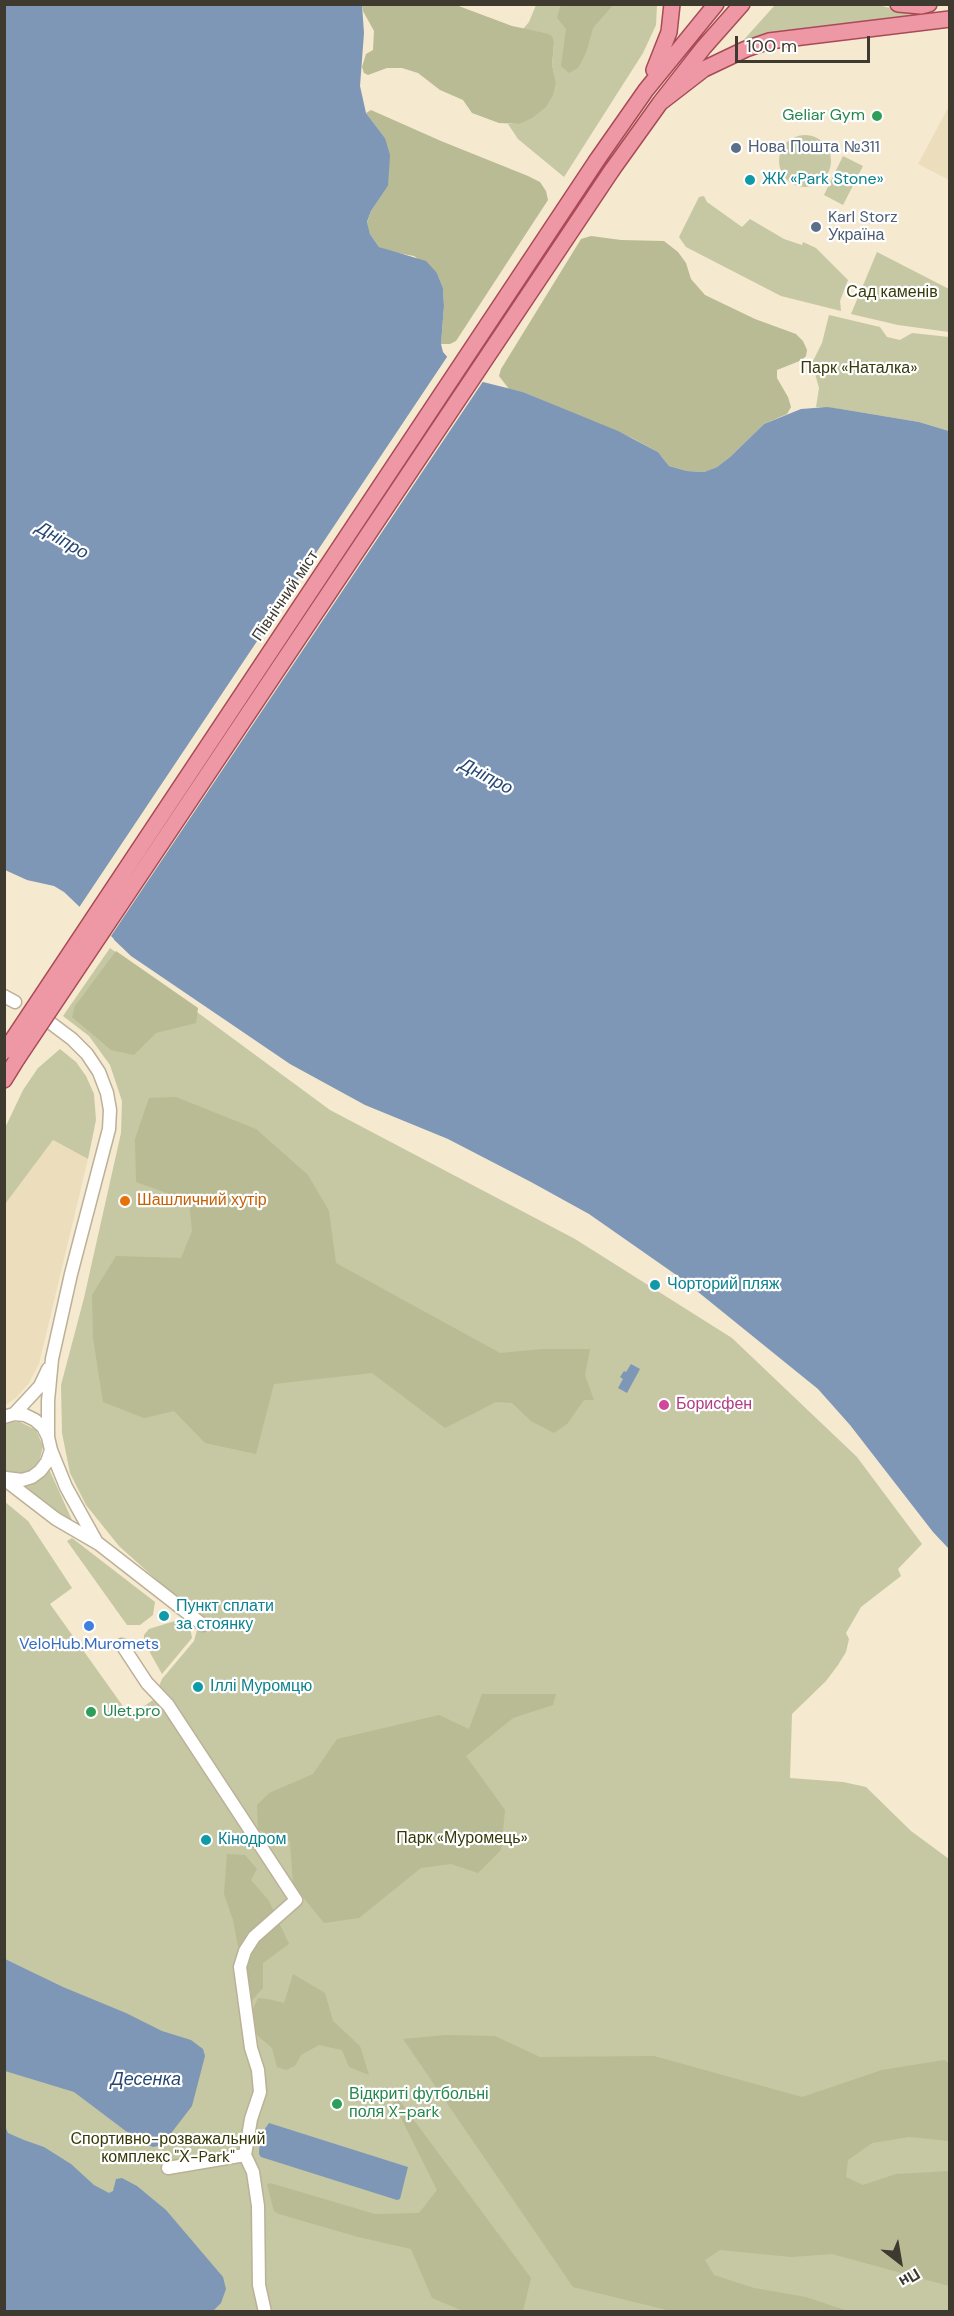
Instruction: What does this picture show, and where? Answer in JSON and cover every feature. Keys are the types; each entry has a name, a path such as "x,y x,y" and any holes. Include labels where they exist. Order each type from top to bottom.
{"main road":[{"path":"646,90 669,32 672,4"},
{"path":"646,90 716,4"},
{"path":"660,103 704,47 742,4"},
{"path":"898,4 921,6 929,4"},
{"path":"660,103 704,69 769,41 950,19"},
{"name":"Північний міст","path":"9,1054 597,160 646,90"},
{"name":"Північний міст","path":"9,1054 660,103"},
{"path":"4,1080 9,1054"}],"street":[{"path":"52,1024 87,1054 99,1072 107,1093 110,1110 109,1129 71,1274 52,1359 48,1401 48,1437 51,1450 66,1488 99,1544"},
{"path":"9,1416 40,1386 52,1359"},
{"path":"9,1416 25,1415 35,1420 43,1427 48,1437"},
{"path":"4,1478 21,1480 32,1477 40,1471 51,1450"},
{"path":"4,1478 56,1519 99,1544 203,1625"},
{"path":"122,1645 147,1683 168,1705 296,1900 254,1937 241,1959 240,1967 251,2048 258,2070 260,2092 250,2119 245,2154 253,2172 258,2206 259,2285 265,2312"},
{"path":"168,2168 245,2154"}],"shaded area":[{"path":"949,106 949,180 918,164"},
{"path":"53,1140 88,1159 39,1364 29,1383 16,1398 5,1405 4,1204"}],"green space":[{"path":"561,4 613,5 593,28 586,53 578,68 569,73 561,66 566,29 557,18"},
{"path":"362,5 456,5 512,26 546,33 552,36 554,43 552,65 556,82 553,95 546,107 532,118 519,124 499,123 472,113 463,100 440,90 418,73 402,68 387,68 368,75 364,73 362,67 366,54 373,50 374,31"},
{"path":"536,5 657,5 656,25 643,53 564,177 518,139 508,124 519,124 556,82 552,65 554,43 546,33 523,29 529,22"},
{"path":"775,5 880,5 922,13 916,16 740,44"},
{"path":"371,110 528,176 540,182 546,191 548,200 456,341 450,344 441,344 443,288 437,273 414,256 379,247 370,234 367,223 371,211 388,186 385,138 366,113"},
{"path":"805,135 815,137 823,143 829,151 831,161 829,171 823,179 815,185 805,187 795,185 787,179 781,171 779,161 781,151 787,143 795,137"},
{"path":"843,156 863,166 843,205 824,195"},
{"path":"704,196 707,202 742,227 750,219 784,239 802,245 803,242 816,248 848,280 840,301 841,311 781,296 686,247 679,237 699,197"},
{"path":"591,236 621,240 664,241 678,252 686,263 691,279 705,295 755,319 796,334 803,341 807,350 806,356 802,360 777,370 777,378 791,407 787,414 764,424 717,467 704,472 687,471 669,466 658,452 632,438 523,392 509,389 499,376 501,369 581,239"},
{"name":"Сад каменів","path":"877,252 949,289 949,332 898,325 851,314"},
{"name":"Парк «Наталка»","path":"829,315 880,327 887,337 900,340 912,333 949,337 949,431 919,422 816,407 819,388 812,363 822,343"},
{"name":"Парк «Муромець»","path":"110,948 330,1110 575,1239 732,1338 857,1457 922,1544 898,1569 901,1576 861,1607 846,1633 849,1639 846,1652 838,1665 826,1681 792,1714 790,1778 843,1782 866,1787 911,1831 949,1859 949,2311 5,2311 4,1501 28,1521 72,1588 50,1604 130,1716 153,1700 162,1679 194,1641 200,1619 119,1546 86,1505 70,1473 62,1433 61,1385 84,1298 121,1133 122,1101 110,1065 89,1036 63,1016"},
{"path":"116,951 198,1008 196,1023 156,1033 134,1055 111,1050 72,1017 75,1006"},
{"path":"60,1049 76,1062 86,1076 94,1094 96,1120 88,1159 53,1140 5,1204 5,1128 23,1090 38,1068"},
{"path":"176,1097 256,1129 308,1175 329,1211 336,1263 500,1353 542,1349 590,1349 585,1375 594,1400 584,1400 567,1424 554,1433 531,1421 512,1403 496,1402 445,1428 372,1373 274,1384 256,1454 205,1443 174,1411 144,1418 103,1402 93,1338 92,1295 116,1256 181,1258 192,1231 189,1201 136,1182 135,1139 149,1098"},
{"path":"20,1422 36,1430 43,1446 39,1463 24,1474 5,1473 4,1424"},
{"path":"49,1469 72,1520 70,1523 21,1488 41,1478"},
{"path":"72,1538 155,1602 153,1615 140,1625 127,1625 67,1541"},
{"path":"178,1620 190,1627 192,1638 162,1674 144,1642 144,1635 149,1629"},
{"path":"482,1694 556,1694 553,1705 513,1718 466,1756 505,1810 501,1850 478,1873 451,1864 421,1868 359,1918 324,1923 293,1885 290,1841 258,1830 257,1805 269,1793 313,1774 337,1739 439,1715 469,1729"},
{"path":"227,1854 245,1855 257,1869 251,1880 269,1901 289,1944 263,1963 263,1988 249,2004 233,1920 224,1894"},
{"path":"293,1974 325,1993 333,2021 360,2046 369,2075 349,2067 342,2050 319,2045 301,2055 295,2066 286,2070 277,2067 272,2048 258,2036 250,2015 258,1998 284,2003"},
{"path":"445,2035 495,2036 540,2057 654,2056 802,2097 882,2070 944,2060 949,2063 949,2141 909,2137 872,2143 848,2160 846,2177 863,2185 896,2174 949,2171 949,2286 832,2254 791,2257 720,2250 705,2260 714,2275 754,2288 806,2297 848,2311 671,2311 573,2287 403,2039"},
{"path":"399,2100 531,2278 523,2311 463,2311 432,2298 411,2249 358,2237 274,2211 267,2185 270,2183 375,2214 419,2213 437,2190 393,2102"}],"water":[{"name":"Дніпро","path":"4,5 362,5 364,33 360,86 366,113 385,138 390,155 388,186 371,211 367,222 370,234 379,247 426,261 437,273 443,288 441,344 443,352 456,367 479,381 523,392 618,431 658,452 669,466 687,471 704,472 717,467 764,424 801,409 827,407 841,409 919,422 949,431 949,1549 933,1532 850,1425 818,1389 682,1279 589,1214 531,1182 448,1139 365,1105 290,1064 131,956 64,892 54,886 27,880 5,870"},
{"path":"631,1364 640,1369 627,1393 618,1388 623,1379 620,1377"},
{"name":"Десенка","path":"5,1959 162,2031 191,2040 203,2049 205,2056 192,2106 162,2145 153,2147 139,2141 74,2092 5,2071"},
{"path":"269,2123 408,2167 400,2199 397,2200 261,2157 259,2154 260,2136"},
{"path":"5,2126 8,2133 44,2147 71,2164 94,2185 109,2193 113,2191 116,2179 122,2178 137,2186 166,2210 223,2277 226,2289 221,2303 212,2312 5,2311"}],"pier":[{"path":"449,354 458,365 484,380 111,936 114,939 112,942 78,909"}],"place":[{"name":"Geliar Gym","path":"877,116"},
{"name":"Нова Пошта №311","path":"736,148"},
{"name":"ЖК «Park Stone»","path":"750,180"},
{"name":"Karl Storz Україна","path":"816,227"},
{"name":"Шашличний хутір","path":"125,1201"},
{"name":"Чорторий пляж","path":"655,1285"},
{"name":"Борисфен","path":"664,1405"},
{"name":"Пункт сплати за стоянку","path":"164,1616"},
{"name":"VeloHub.Muromets","path":"89,1626"},
{"name":"Іллі Муромцю","path":"198,1687"},
{"name":"Ulet.pro","path":"91,1712"},
{"name":"Кінодром","path":"206,1840"},
{"name":"Відкриті футбольні поля X-park","path":"337,2104"}],"park label":[{"name":"Спортивно-розважальний комплекс \"Х-Park\"","path":"168,2149"}]}
